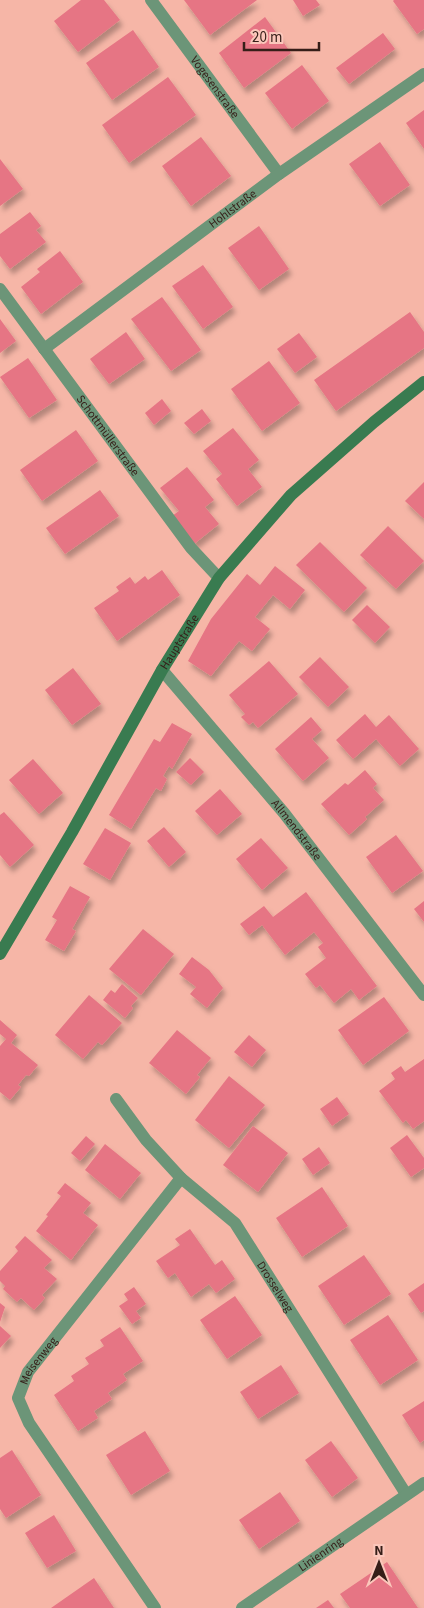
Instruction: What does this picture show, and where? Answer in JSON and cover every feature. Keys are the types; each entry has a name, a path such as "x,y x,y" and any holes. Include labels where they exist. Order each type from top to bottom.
{"street":[{"name":"Vogesenstraße","path":"152,0 279,174"},
{"name":"Hohlstraße","path":"44,349 279,174 424,74"},
{"name":"Schottmüllerstraße","path":"0,290 191,548 219,578"},
{"name":"Hauptstraße","path":"0,954 72,832 162,670 219,578 291,495 374,422 424,382"},
{"name":"Allmendstraße","path":"162,670 284,813 424,994"},
{"name":"Drosselweg","path":"116,1100 146,1140 181,1178 235,1223 406,1494"},
{"name":"Meisenweg","path":"155,1608 29,1423 18,1398 28,1372 181,1178"},
{"name":"Linienring","path":"242,1608 424,1483"}],"building":[{"path":"81,0 104,0 120,20 78,52 54,21"},
{"path":"184,0 257,0 210,35"},
{"path":"293,0 316,0 320,5 303,16"},
{"path":"394,0 424,0 424,29 417,34"},
{"path":"265,17 291,53 244,88 219,53"},
{"path":"133,30 159,67 112,100 86,63"},
{"path":"383,33 395,49 349,84 336,68"},
{"path":"302,65 329,101 292,129 265,93"},
{"path":"168,77 196,115 129,163 102,125"},
{"path":"424,110 424,149 406,123"},
{"path":"201,137 231,176 191,206 162,166"},
{"path":"380,142 410,185 380,206 349,164"},
{"path":"0,159 23,189 0,206"},
{"path":"30,212 41,226 36,230 46,242 10,269 0,256 0,234"},
{"path":"259,226 289,269 259,290 228,248"},
{"path":"60,251 83,282 41,314 21,287 40,272 37,269"},
{"path":"203,265 233,307 203,329 172,286"},
{"path":"162,297 201,350 171,371 131,319"},
{"path":"410,312 424,332 424,348 336,411 314,380"},
{"path":"0,319 16,341 0,353"},
{"path":"126,332 145,359 109,384 90,359"},
{"path":"299,333 317,357 295,373 277,349"},
{"path":"28,358 57,400 29,418 0,377"},
{"path":"269,361 300,403 262,431 231,389"},
{"path":"162,399 171,411 154,425 145,413"},
{"path":"202,409 211,421 194,434 184,423"},
{"path":"233,428 259,460 248,469 262,487 237,506 216,479 222,474 203,451"},
{"path":"76,430 98,461 42,501 20,470"},
{"path":"187,467 214,500 205,507 219,524 194,544 172,516 179,511 160,488"},
{"path":"424,482 424,519 405,501"},
{"path":"100,490 119,516 65,554 46,528"},
{"path":"388,526 424,561 396,589 360,555"},
{"path":"320,542 367,588 344,612 296,565"},
{"path":"275,566 305,590 290,609 273,595 255,617 270,629 252,651 239,641 211,676 188,661 211,619 247,574 260,585"},
{"path":"162,570 180,595 117,641 94,608 119,591 116,587 130,577 135,584 145,576 148,580"},
{"path":"367,605 390,627 375,643 352,620"},
{"path":"320,657 349,687 328,707 299,677"},
{"path":"269,661 298,694 258,728 253,722 249,725 241,717 245,714 229,695"},
{"path":"73,668 101,704 72,725 45,690"},
{"path":"365,714 376,727 389,715 419,749 400,766 376,739 353,759 336,740"},
{"path":"311,717 322,730 312,739 329,758 303,781 275,749"},
{"path":"172,723 192,734 172,769 169,766 163,776 167,779 161,791 156,788 131,829 109,815 154,739 160,742"},
{"path":"190,758 204,772 191,785 176,772"},
{"path":"33,759 63,793 39,814 9,780"},
{"path":"365,770 377,784 373,788 384,800 349,835 321,804 345,783 348,785"},
{"path":"220,789 242,814 217,835 195,811"},
{"path":"4,812 34,845 10,867 0,855 0,815"},
{"path":"164,827 186,852 169,867 147,841"},
{"path":"105,828 131,843 110,880 83,864"},
{"path":"396,835 423,871 392,893 366,857"},
{"path":"261,838 288,868 262,890 236,859"},
{"path":"70,886 90,897 72,929 76,931 64,951 45,940 57,920 52,917"},
{"path":"306,892 377,986 359,1000 351,989 334,1003 320,985 316,988 305,974 326,958 318,947 323,943 314,932 285,955 262,925 249,935 240,924 264,906 273,917"},
{"path":"424,901 424,922 414,909"},
{"path":"143,929 174,954 141,995 109,969"},
{"path":"192,957 209,970 223,988 207,1008 190,994 196,987 179,974"},
{"path":"122,984 138,998 131,1006 133,1008 125,1018 103,1000 111,990 115,993"},
{"path":"89,995 122,1023 102,1045 98,1042 83,1059 55,1035"},
{"path":"384,997 409,1031 363,1065 338,1030"},
{"path":"0,1020 17,1035 11,1043 38,1065 18,1085 21,1087 10,1100 0,1092 0,1046 6,1039 0,1034"},
{"path":"177,1030 211,1058 197,1075 200,1077 186,1094 149,1063"},
{"path":"249,1035 266,1050 252,1067 234,1052"},
{"path":"424,1059 424,1121 413,1129 406,1120 403,1123 379,1091 395,1079 391,1073 401,1066 405,1072"},
{"path":"229,1076 265,1105 229,1148 195,1120"},
{"path":"337,1097 349,1114 332,1126 320,1109"},
{"path":"253,1126 288,1153 258,1192 223,1165"},
{"path":"407,1135 424,1158 424,1168 411,1177 390,1148"},
{"path":"86,1136 95,1144 80,1161 71,1153"},
{"path":"105,1144 141,1173 120,1199 85,1170"},
{"path":"319,1147 330,1163 313,1175 302,1159"},
{"path":"65,1183 91,1203 83,1213 98,1225 71,1260 36,1231 61,1196 57,1193"},
{"path":"322,1187 348,1226 302,1257 276,1218"},
{"path":"190,1229 215,1265 222,1260 235,1279 216,1293 209,1284 191,1297 175,1273 168,1278 156,1261 180,1245 175,1239"},
{"path":"25,1236 52,1260 44,1268 57,1279 42,1295 45,1298 34,1310 21,1298 17,1302 3,1289 5,1286 0,1281 0,1271 18,1251 15,1247"},
{"path":"364,1255 391,1294 344,1325 318,1286"},
{"path":"424,1283 424,1311 421,1313 408,1294"},
{"path":"134,1287 146,1304 136,1311 141,1318 132,1324 119,1306 128,1300 124,1294"},
{"path":"235,1296 262,1335 227,1359 200,1320"},
{"path":"0,1303 5,1307 0,1322"},
{"path":"388,1315 418,1360 380,1385 350,1340"},
{"path":"0,1326 11,1336 0,1348"},
{"path":"120,1327 143,1361 123,1374 127,1380 108,1393 112,1399 94,1411 98,1418 78,1431 54,1395 74,1381 71,1376 89,1364 85,1358 104,1346 100,1340"},
{"path":"281,1365 299,1393 258,1419 240,1392"},
{"path":"424,1401 424,1440 420,1443 402,1415"},
{"path":"145,1431 170,1471 131,1495 106,1455"},
{"path":"331,1441 358,1478 332,1497 305,1460"},
{"path":"12,1450 41,1495 6,1518 0,1509 0,1458"},
{"path":"280,1492 300,1521 259,1549 239,1520"},
{"path":"54,1515 76,1551 47,1568 25,1533"},
{"path":"387,1562 418,1608 350,1608 340,1594"},
{"path":"94,1578 114,1608 51,1608"},
{"path":"328,1600 334,1608 316,1608"}]}
